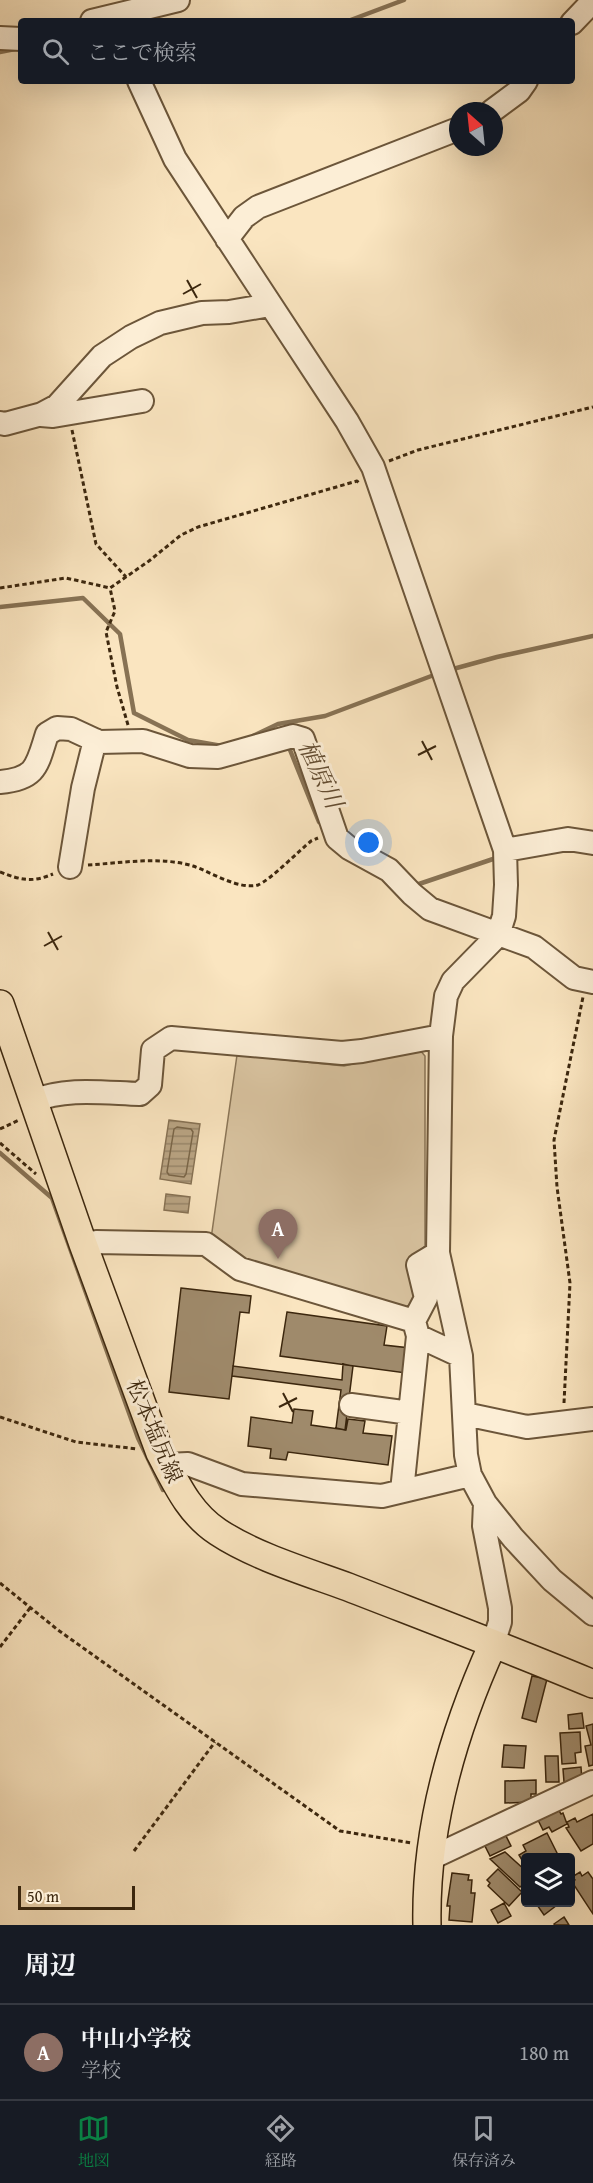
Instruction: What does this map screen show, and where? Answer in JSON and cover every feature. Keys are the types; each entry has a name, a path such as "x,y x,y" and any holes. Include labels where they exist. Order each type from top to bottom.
{"main road":[{"name":"松本塩尻線","path":"0,1004 83,1244 163,1459 175,1484 195,1512 218,1532 261,1554 593,1684"},
{"path":"427,1925 430,1852 445,1772 481,1669 493,1644"}],"street":[{"path":"105,15 178,0"},
{"path":"0,38 18,39"},
{"path":"140,84 175,159 347,421 373,466 505,850 504,916 498,935 453,981 446,996 441,1036 438,1253 461,1356 466,1455 470,1475 485,1503 513,1538 552,1580 593,1614"},
{"path":"503,103 519,91 524,84"},
{"path":"227,239 244,217 258,207 449,133"},
{"path":"0,423 5,424 40,415 57,406 102,356 160,322 202,313 248,309 270,304"},
{"path":"40,415 53,416 142,401"},
{"path":"0,782 14,781 28,776 36,768 47,734 57,728 71,729 99,742 143,741 190,756 218,757 293,736 303,739 337,838 349,848 389,870 430,909 534,947 574,978 589,982"},
{"path":"70,867 83,788 95,740"},
{"path":"505,850 568,839 593,843"},
{"path":"33,1101 45,1096 72,1092 140,1094 150,1085 153,1050 171,1038 342,1053 441,1036"},
{"path":"83,1244 96,1242 206,1244 240,1269 416,1329 461,1356"},
{"path":"402,1491 416,1329 426,1298 418,1265 438,1253"},
{"path":"351,1405 410,1413"},
{"path":"465,1414 527,1427 593,1419"},
{"path":"163,1459 188,1464 242,1484 382,1496 470,1475"},
{"path":"485,1503 484,1526 500,1608 500,1622 493,1644"},
{"path":"430,1852 593,1782"}],"path":[{"path":"373,466 418,450 593,408"},
{"path":"69,413 96,544 127,577"},
{"path":"0,588 66,578 111,588 181,535 198,527 357,482 364,488"},
{"path":"111,588 115,611 106,632 117,687 132,741"},
{"path":"0,872 22,880 42,879 70,867 159,861 192,866 223,879 249,886 260,884 311,841 335,832"},
{"path":"563,1423 570,1282 556,1187 554,1140 589,982"},
{"path":"1,1146 36,1174"},
{"path":"0,1417 76,1442 163,1459"},
{"path":"0,1583 58,1630 340,1831 430,1852"},
{"path":"0,1647 30,1607"},
{"path":"134,1851 215,1742"}],"shaded area":[{"path":"419,1049 425,1056 425,1246 411,1259 416,1314 241,1264 211,1239 237,1055 344,1066"}],"water":[{"path":"169,1120 200,1124 191,1184 160,1179"},
{"path":"166,1194 190,1197 188,1213 164,1210"}],"building":[{"path":"181,1288 251,1296 249,1313 240,1312 229,1399 169,1392"},
{"path":"287,1312 387,1326 384,1345 410,1348 406,1373 280,1356"},
{"path":"343,1364 353,1366 345,1430 336,1428 341,1390 232,1376 233,1366 342,1380"},
{"path":"294,1409 313,1411 311,1425 346,1430 348,1419 365,1421 363,1433 392,1436 388,1465 288,1452 286,1460 270,1458 271,1449 248,1446 251,1417 292,1423"},
{"path":"532,1676 547,1679 536,1722 522,1718"},
{"path":"582,1713 584,1728 569,1729 568,1715"},
{"path":"593,1724 593,1765 589,1766 585,1746 591,1745 586,1726"},
{"path":"580,1732 581,1752 575,1753 576,1763 562,1764 560,1733"},
{"path":"504,1745 526,1746 524,1768 502,1767"},
{"path":"545,1756 558,1756 559,1782 546,1782"},
{"path":"581,1767 582,1781 564,1782 563,1769"},
{"path":"536,1780 536,1794 531,1794 531,1802 505,1803 505,1781"},
{"path":"557,1807 561,1814 563,1813 567,1824 552,1832 549,1827 543,1830 537,1818"},
{"path":"593,1814 593,1844 581,1851 566,1828 569,1827 567,1822 575,1818 577,1822"},
{"path":"547,1833 557,1853 522,1853 526,1851 523,1845"},
{"path":"505,1834 511,1846 490,1856 484,1844"},
{"path":"505,1852 521,1866 521,1886 520,1887 490,1859"},
{"path":"498,1869 521,1893 509,1906 488,1886 490,1883 487,1880"},
{"path":"580,1872 582,1876 588,1872 593,1879 593,1914 575,1887 575,1875"},
{"path":"452,1873 469,1875 468,1880 472,1880 471,1893 475,1893 472,1922 449,1920 450,1906 447,1906"},
{"path":"504,1903 511,1916 498,1923 491,1910"},
{"path":"538,1907 554,1907 544,1915"},
{"path":"564,1917 569,1925 554,1924"}],"waterway":[{"path":"356,18 404,0"},
{"path":"0,52 15,49"},
{"path":"0,607 83,598 120,634 134,713 188,740 222,746"},
{"path":"453,669 593,636"},
{"path":"253,736 278,724 325,716 434,675"},
{"name":"植原川","path":"288,745 319,822 323,824"},
{"name":"植原川","path":"413,886 496,858"},
{"path":"0,1153 52,1198 138,1438 163,1490"}],"place":[{"name":"中山小学校","path":"278,1259"}]}
